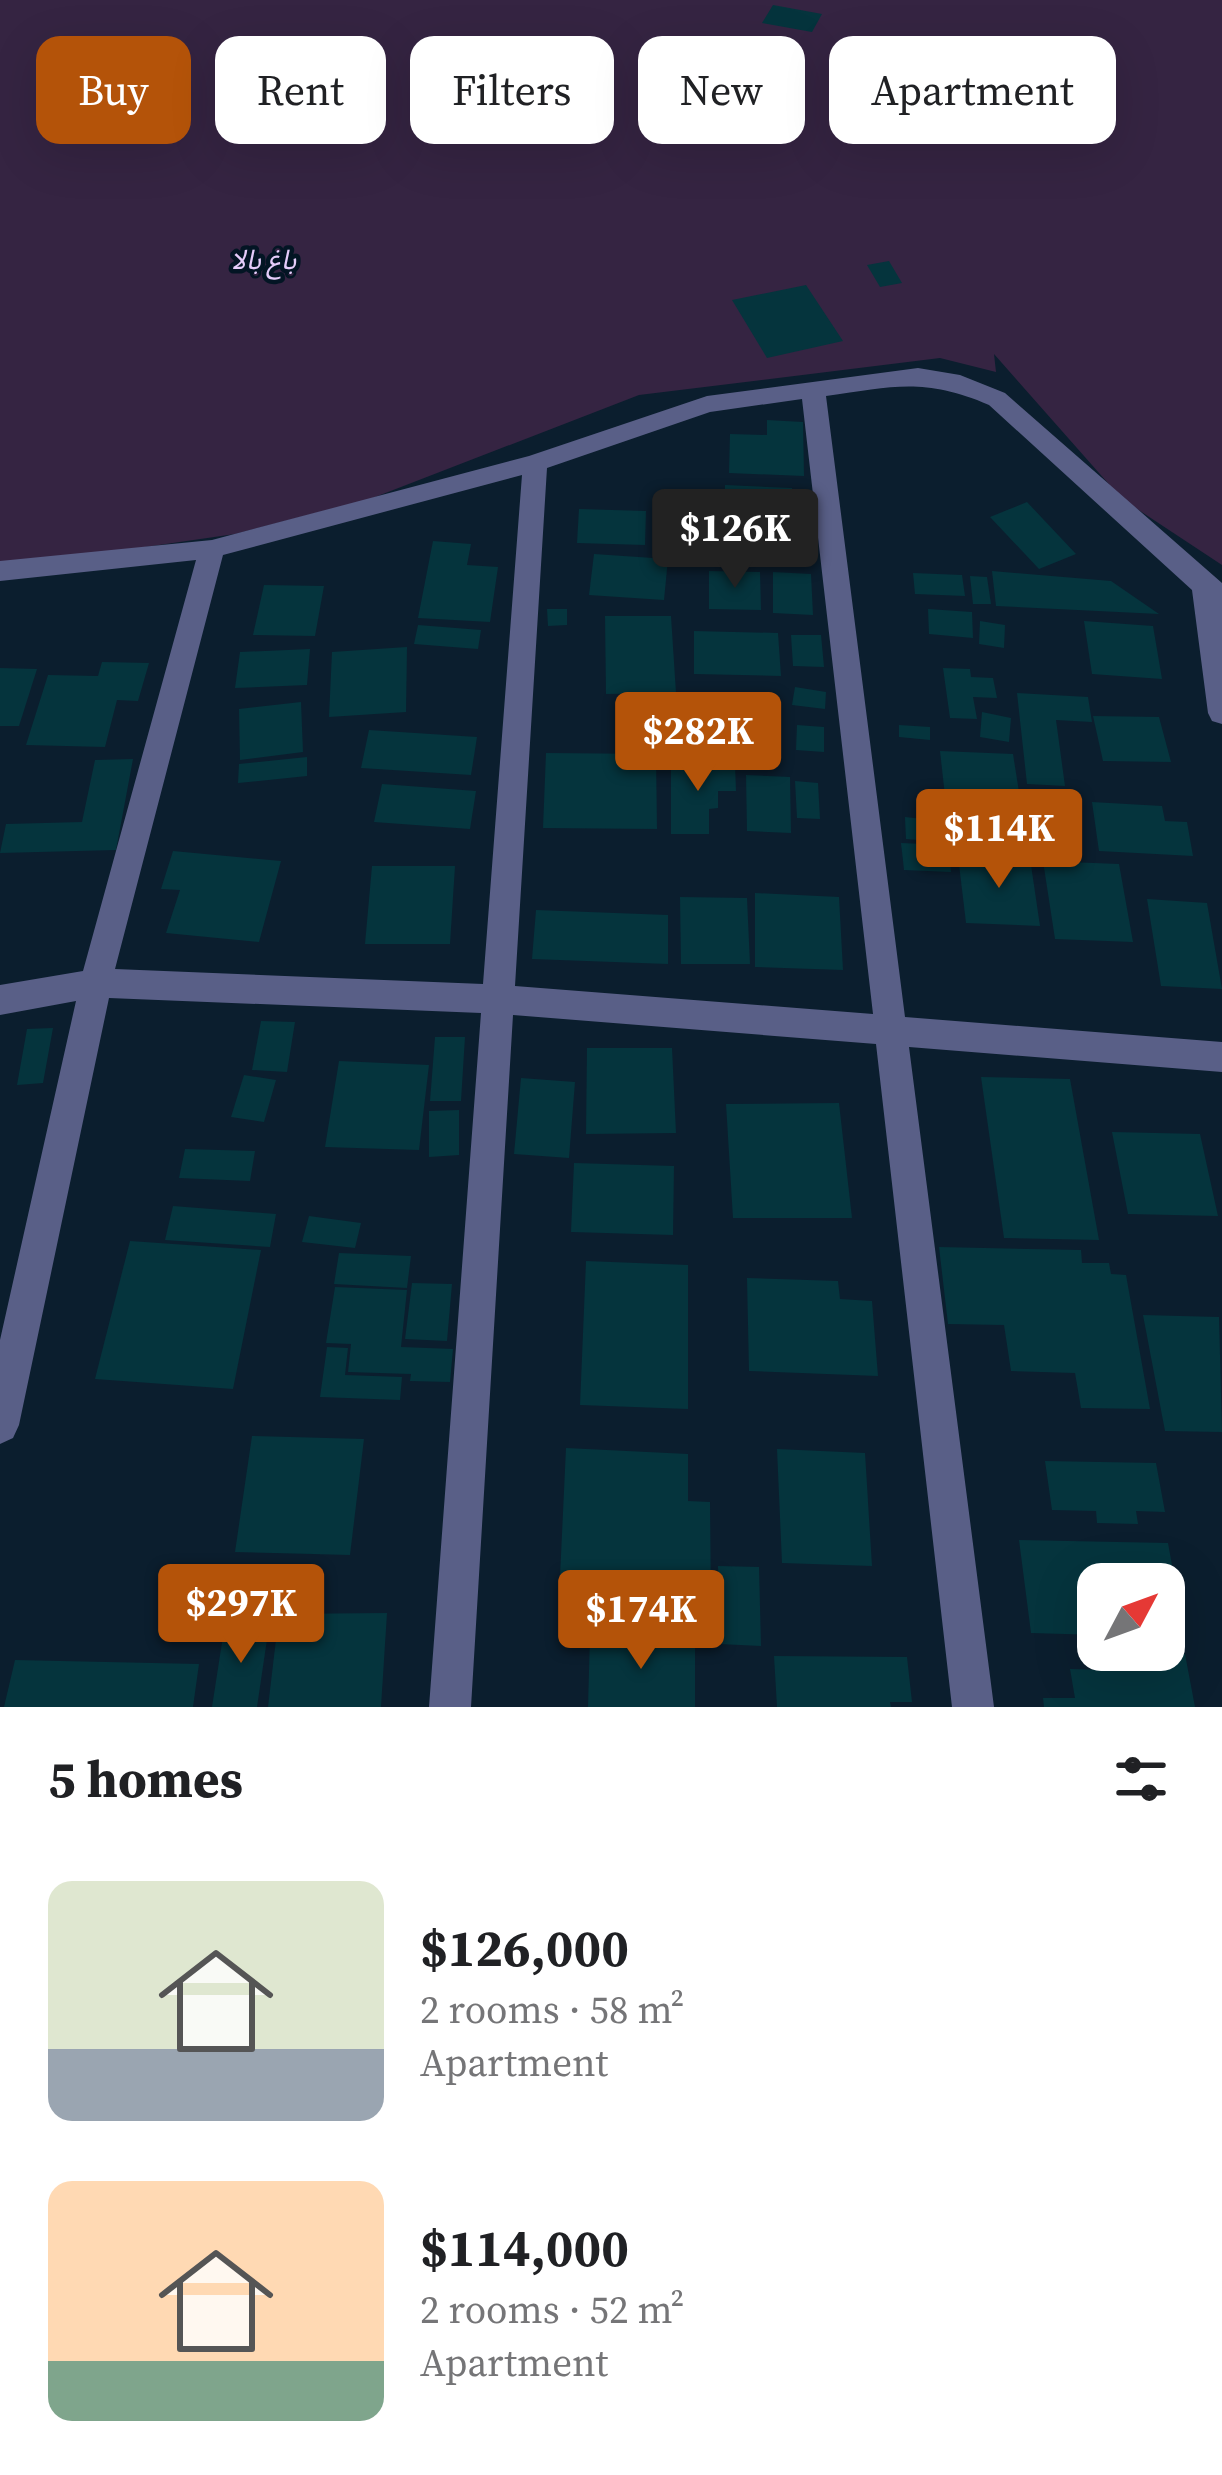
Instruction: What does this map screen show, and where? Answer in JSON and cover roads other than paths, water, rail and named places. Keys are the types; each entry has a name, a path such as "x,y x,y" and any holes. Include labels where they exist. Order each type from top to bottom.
{"street":[{"path":"0,571 212,549 535,464 707,404 918,376 977,388 997,399 1213,591 1222,713"},
{"path":"813,390 888,1034 974,1707"},
{"path":"450,1707 535,464"},
{"path":"0,1425 96,983 212,549"},
{"path":"0,1000 96,983 497,999 888,1034 1222,1057"}],"park label":[{"name":"باغ بالا","path":"263,260"}]}
